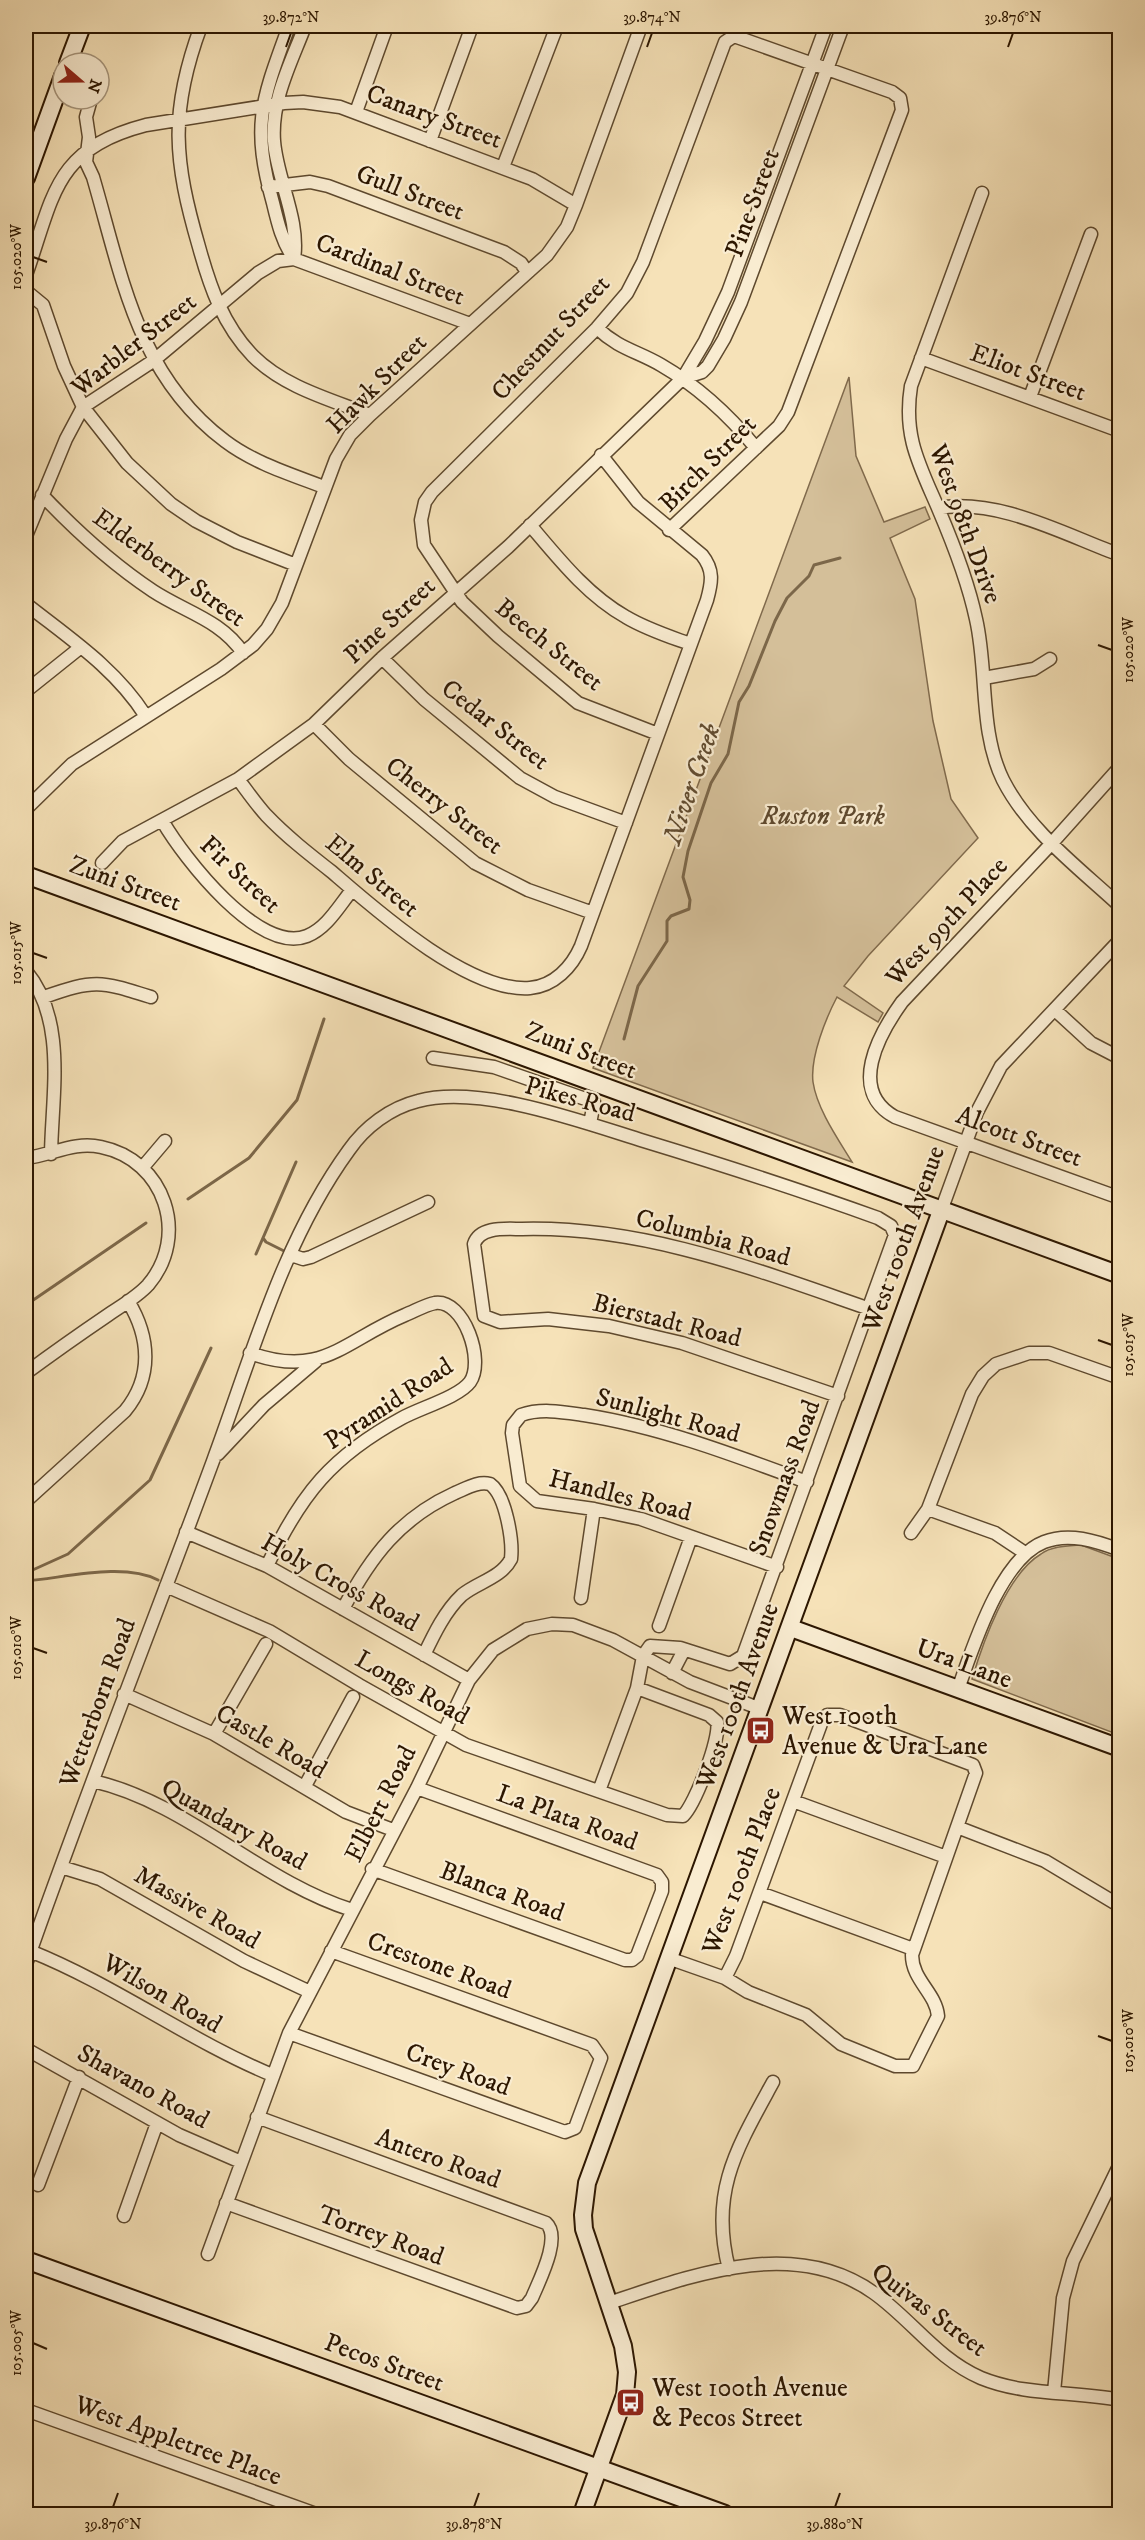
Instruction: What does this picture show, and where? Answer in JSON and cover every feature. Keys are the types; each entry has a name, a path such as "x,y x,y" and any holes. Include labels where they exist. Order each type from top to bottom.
{"street":[{"path":"73,51 82,26"},
{"path":"201,26 186,68 177,142 183,193 218,308 253,356 274,373 300,388 370,415"},
{"path":"289,26 260,140 268,187 284,243 294,259"},
{"path":"294,259 297,240 281,184 268,106 302,26"},
{"path":"356,112 387,26"},
{"path":"430,141 472,26"},
{"path":"503,167 557,26"},
{"name":"Hawk Street","path":"26,808 72,764 243,652 267,629 296,565 324,487 342,447 370,415 552,250 567,227 641,26"},
{"name":"Pine Street","path":"102,863 123,841 163,822 238,778 314,724 454,591 491,562 682,378 705,341 730,284 826,26"},
{"name":"Pine Street","path":"682,378 702,372 724,339 745,290 843,26"},
{"name":"Chestnut Street","path":"454,591 424,545 421,520 425,502 432,492 597,328 627,293 643,262 725,42 728,38 740,37 812,63"},
{"name":"Birch Street","path":"496,981 529,988 554,980 576,958 707,600 711,572 702,555 669,530 779,426 788,412 902,110 900,98 892,92 812,63"},
{"name":"Canary Street","path":"87,149 126,130 268,106 320,104 356,112 503,167 542,184 576,206"},
{"path":"797,105 812,110"},
{"path":"26,178 51,109"},
{"path":"88,111 86,117 89,137 86,162 93,177 132,311 153,361 186,405 226,441 259,462 324,487"},
{"path":"26,275 61,178 87,149"},
{"name":"Gull Street","path":"268,187 310,182 328,186 504,252 521,263 527,272"},
{"name":"West 98th Drive","path":"981,193 921,358 908,403 909,431 919,467 938,508 971,596 991,741 998,768 1020,808 1052,843 1119,906"},
{"path":"763,198 777,202"},
{"path":"1030,397 1091,234"},
{"name":"Warbler Street","path":"26,536 66,439 83,407 153,361 268,266 294,259"},
{"name":"Cardinal Street","path":"294,259 470,324"},
{"path":"730,284 745,290"},
{"path":"26,291 43,305 60,357 83,407 127,464 171,504 213,531 296,565"},
{"path":"597,328 620,347 653,361 682,378 715,403 756,447"},
{"name":"Eliot Street","path":"921,358 1119,431"},
{"path":"601,455 638,502 669,530"},
{"name":"Elderberry Street","path":"42,495 102,555 172,603 217,625 234,640 243,652"},
{"path":"938,508 971,505 1002,511 1119,555"},
{"path":"530,525 573,575 607,604 638,624 690,644"},
{"name":"Beech Street","path":"454,591 498,636 578,703 658,734"},
{"path":"26,604 122,683 145,715"},
{"path":"26,691 81,647"},
{"name":"Cedar Street","path":"382,658 424,699 520,778 555,797 626,823"},
{"path":"984,678 1034,669 1050,659"},
{"name":"Cherry Street","path":"314,724 350,759 475,863 528,890 593,913"},
{"name":"West 99th Place","path":"903,1120 889,1114 880,1105 872,1090 870,1066 883,1031 902,1002 926,973 1052,843 1119,767"},
{"name":"Elm Street","path":"238,778 278,827 352,890 429,950 452,963 496,981"},
{"name":"Fir Street","path":"163,822 177,845 199,872 268,934 292,939 313,933 324,925 352,890"},
{"name":"Zuni Street","path":"26,874 1119,1275"},
{"name":"West 100th Avenue","path":"582,2514 627,2384 627,2359 584,2229 584,2200 587,2183 985,1093 1001,1066 1119,940"},
{"path":"26,971 44,998 53,1035 51,1154"},
{"path":"44,998 76,986 96,983 108,983 151,998"},
{"path":"1054,1010 1091,1043 1119,1058"},
{"path":"433,1058 494,1066 594,1102 590,1124"},
{"name":"Pikes Road","path":"303,1231 340,1163 362,1134 383,1117 417,1101 451,1096 493,1100 590,1124 776,1181 878,1218 893,1230"},
{"name":"Alcott Street","path":"903,1120 1119,1198"},
{"path":"143,1167 165,1141"},
{"path":"26,1158 51,1154 75,1146 101,1147 129,1158 143,1167 157,1184 165,1202 169,1236 160,1267 145,1288 26,1373"},
{"path":"291,1255 303,1259 311,1257 428,1202"},
{"name":"Columbia Road","path":"477,1277 472,1250 475,1239 483,1232 501,1229 568,1230 677,1246 759,1270 870,1309"},
{"name":"Snowmass Road","path":"644,1656 650,1646 684,1650 730,1664 740,1660 777,1567 870,1309 894,1240 893,1230"},
{"name":"Wetterborn Road","path":"26,1964 124,1694 214,1458 250,1353 303,1231"},
{"name":"Bierstadt Road","path":"477,1277 484,1316 493,1321 548,1319 609,1326 682,1343 788,1377 838,1396"},
{"path":"26,1501 125,1411 138,1393 146,1367 147,1352 140,1323 128,1301"},
{"name":"Pyramid Road","path":"250,1353 287,1363 317,1360 390,1322 436,1303 452,1307 462,1318 477,1359 475,1373 466,1387 387,1426 363,1441 332,1466 299,1504 267,1566"},
{"path":"911,1533 928,1509 972,1394 982,1376 1002,1360 1029,1353 1049,1353 1119,1378"},
{"name":"Wetterborn Road","path":"214,1458 264,1405 317,1360"},
{"name":"Sunlight Road","path":"515,1454 512,1433 516,1419 530,1412 553,1412 630,1423 673,1435 807,1482"},
{"name":"Handles Road","path":"515,1454 520,1486 537,1501 594,1509 641,1520 777,1567"},
{"path":"343,1608 366,1567 394,1533 440,1500 483,1482 494,1486 500,1496 512,1546 509,1564 454,1603 424,1655"},
{"path":"581,1598 594,1509"},
{"path":"928,1509 995,1533 1025,1553"},
{"name":"Holy Cross Road","path":"186,1532 267,1566 469,1680"},
{"path":"659,1626 691,1537"},
{"path":"958,1689 992,1606 1025,1553 1043,1542 1063,1538 1085,1539 1119,1550"},
{"name":"Longs Road","path":"166,1586 268,1631 466,1745 586,1789 599,1791 677,1817 689,1810 718,1727 714,1718 709,1715 637,1688"},
{"name":"Elbert Road","path":"208,2254 289,2033 372,1869 417,1788 469,1680 481,1663 507,1640 527,1629 552,1624 573,1625 644,1656 672,1672 760,1709"},
{"name":"Ura Lane","path":"791,1628 1119,1748"},
{"path":"214,1734 266,1644"},
{"path":"672,1672 684,1650"},
{"path":"599,1791 637,1688 644,1656"},
{"name":"Castle Road","path":"124,1694 214,1734 346,1812 393,1830"},
{"path":"305,1786 353,1697"},
{"name":"West 100th Place","path":"725,1978 760,1893 822,1721 830,1714 840,1715 973,1765 976,1773 957,1827"},
{"name":"Quandary Road","path":"93,1781 159,1807 294,1886 352,1910"},
{"name":"La Plata Road","path":"417,1788 657,1875 662,1882 662,1891 635,1959 625,1960 617,1957"},
{"path":"793,1801 946,1857"},
{"path":"668,1958 725,1978 748,1992 811,2017 841,2044 895,2066 908,2067 916,2062 938,2016 934,2001 912,1966 914,1949 957,1827 1045,1861 1119,1906"},
{"name":"Massive Road","path":"61,1867 100,1880 244,1961 310,1992"},
{"name":"Blanca Road","path":"372,1869 617,1957"},
{"path":"760,1893 914,1949"},
{"name":"Wilson Road","path":"30,1951 74,1969 206,2045 272,2075"},
{"name":"Crestone Road","path":"331,1952 532,2023 596,2049 601,2058 589,2093"},
{"name":"Crey Road","path":"289,2033 565,2132 575,2127 589,2093"},
{"name":"Shavano Road","path":"26,2049 79,2076 157,2123 241,2162"},
{"path":"38,2185 79,2076"},
{"path":"729,2270 723,2247 725,2182 738,2149 773,2082"},
{"name":"Antero Road","path":"257,2117 546,2223 552,2231 552,2243 530,2302 521,2308"},
{"path":"124,2216 157,2123"},
{"path":"1054,2392 1060,2316 1072,2261 1119,2164"},
{"name":"Torrey Road","path":"226,2203 521,2308"},
{"name":"Pecos Street","path":"26,2260 719,2513"},
{"name":"Quivas Street","path":"609,2303 662,2285 759,2264 786,2263 819,2266 836,2272 874,2293 925,2342 979,2377 1012,2388 1119,2400"},
{"name":"West Appletree Place","path":"26,2410 316,2514"}],"green space":[{"name":"Ruston Park","path":"849,377 856,456 884,522 925,507 930,519 890,538 915,599 933,721 951,799 978,838 868,956 844,986 883,1013 878,1022 837,997 824,1027 814,1061 815,1092 823,1113 852,1162 593,1068"},
{"path":"1081,1545 1119,1559 1119,1735 972,1679 990,1628 1017,1577 1045,1551"}],"waterway":[{"name":"Niver Creek","path":"624,1039 638,986 667,941 667,921 671,916 689,909 690,900 683,877 688,851 711,783 728,754 739,702 749,686 775,621 787,598 809,576 814,565 840,558"},
{"name":"Niver Creek","path":"188,1199 249,1158 297,1100 324,1019"},
{"path":"256,1254 296,1162"},
{"name":"Niver Creek","path":"26,1305 146,1223"},
{"path":"263,1238 266,1242 284,1251"},
{"path":"26,1573 68,1554 150,1480 211,1348"},
{"path":"26,1581 111,1572 128,1572 158,1580"}],"place":[{"name":"West 100th Avenue & Ura Lane","path":"761,1731"},
{"name":"West 100th Avenue & Pecos Street","path":"631,2403"}]}
